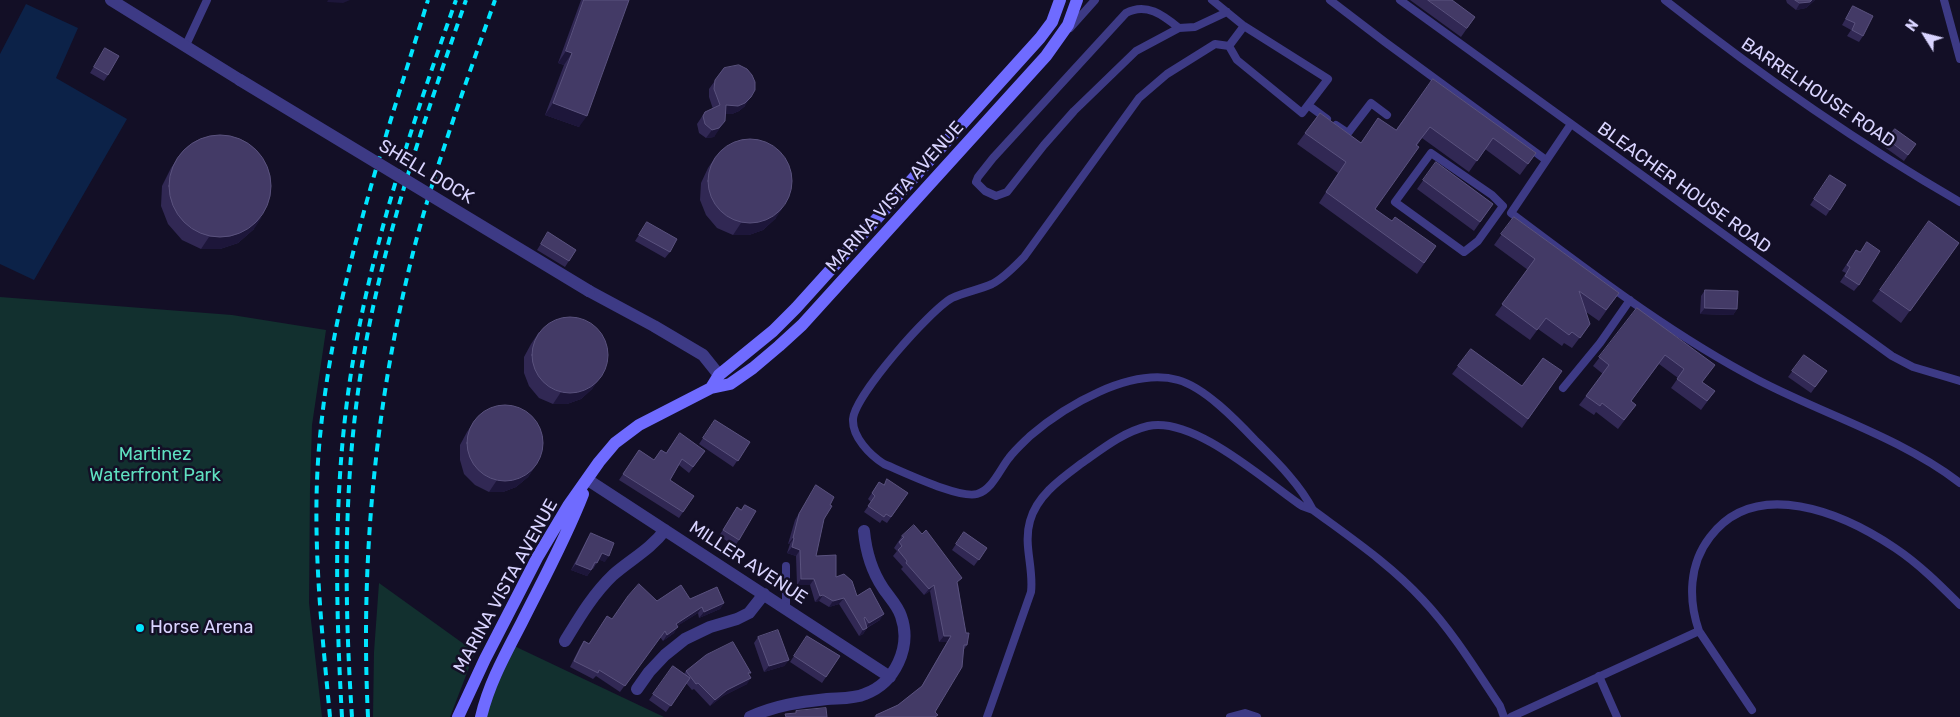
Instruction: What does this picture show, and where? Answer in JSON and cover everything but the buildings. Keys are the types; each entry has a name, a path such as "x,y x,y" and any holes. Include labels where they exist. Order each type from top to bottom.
{"main road":[{"name":"MARINA VISTA AVENUE","path":"711,388 720,375 773,331 803,300 1040,38 1052,22 1060,0"},
{"name":"MARINA VISTA AVENUE","path":"458,717 485,659 537,558 568,506 615,443 638,425 711,388 730,384 753,368 802,325 1059,40 1068,25 1077,0"},
{"path":"481,717 495,674 571,525 588,480"}],"street":[{"name":"SHELL DOCK","path":"111,0 589,291 703,355 720,375"},
{"name":"MILLER AVENUE","path":"588,480 890,676"},
{"path":"564,641 606,583 625,565 651,546 665,530"},
{"path":"750,717 782,705 863,695 878,688 890,676 900,659 904,644 904,628 901,615 872,568 864,531"},
{"path":"637,689 659,660 685,639 710,627 737,619 749,613 764,594"}],"lane":[{"path":"186,45 207,0"},
{"path":"1059,40 1095,0"},
{"path":"1212,0 1244,26 1328,79 1302,113 1238,60 1229,46 1215,44 1167,74 1140,98 1024,258 1008,273 992,284 952,298 937,309 902,347 863,395 856,408 853,420 855,431 862,444 877,460 884,464 948,490 975,495 983,492 990,485 1008,458 1033,433 1096,392 1127,381 1164,377 1179,380 1206,396 1247,432 1295,483 1307,498 1313,510"},
{"path":"1330,0 1384,42 1546,160"},
{"name":"BLEACHER HOUSE ROAD","path":"1400,0 1892,356 1913,367 1960,381"},
{"name":"BARRELHOUSE ROAD","path":"1665,0 1790,96 1893,162 1960,202"},
{"path":"1944,0 1960,59"},
{"path":"1179,28 1164,16 1152,11 1134,9 1126,13 993,158 978,177 976,182 979,187 996,196 1007,192 1044,145 1108,77 1136,51 1179,28 1195,28 1227,12"},
{"path":"1229,46 1244,26"},
{"path":"1308,105 1348,134 1371,103 1387,114"},
{"path":"1571,124 1511,213 1630,300 1733,366 1760,381 1887,440 1926,461 1960,483"},
{"path":"1431,153 1492,195 1503,206 1478,241 1464,252 1395,202 1431,153"},
{"path":"1563,388 1600,343 1630,300"},
{"path":"987,717 1031,592 1032,570 1027,536 1032,512 1061,478 1114,441 1131,431 1149,426 1163,425 1183,429 1214,445 1302,506 1313,510 1371,553 1422,599 1439,618 1500,706 1504,717"},
{"path":"1752,710 1699,630 1694,616 1692,577 1696,560 1703,545 1728,518 1745,509 1761,504 1784,504 1807,508 1832,516 1867,532 1895,548 1916,564 1960,605"},
{"path":"786,566 786,608"},
{"path":"1511,717 1699,630"},
{"path":"1599,676 1617,717"},
{"path":"1230,717 1245,713 1258,717"}],"green space":[{"name":"Martinez Waterfront Park","path":"0,297 232,315 326,330 312,425 310,488 309,603 322,717 0,717"},
{"path":"379,583 475,652 450,717 373,717 374,652"},
{"path":"510,644 664,717 481,717"}],"water":[{"path":"26,4 78,28 56,78 127,119 34,280 0,264 0,54"}],"railway":[{"path":"330,717 320,609 316,500 321,427 328,372 338,318 364,211 428,0"},
{"path":"342,717 337,536 342,445 354,355 373,265 385,220 411,131 456,0"},
{"path":"352,717 349,672 347,538 356,403 372,313 394,222 421,133 466,0"},
{"path":"368,717 366,597 369,537 381,417 390,358 402,299 425,210 453,120 495,0"}],"place":[{"name":"Horse Arena","path":"140,628"}]}
